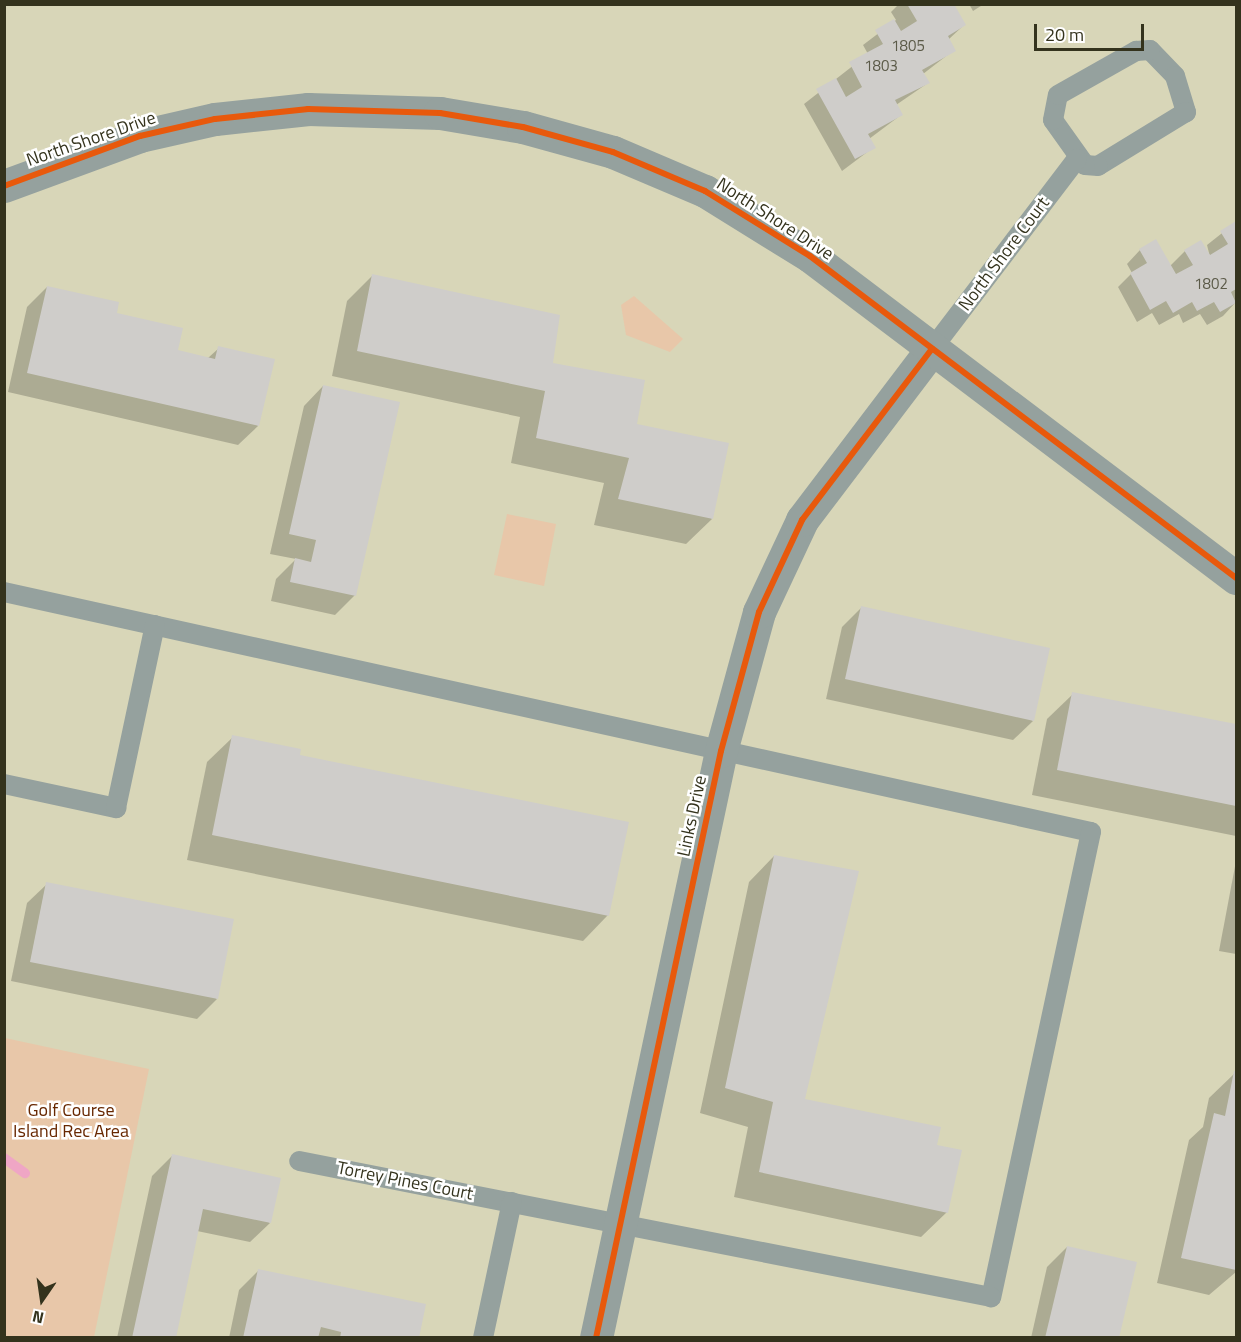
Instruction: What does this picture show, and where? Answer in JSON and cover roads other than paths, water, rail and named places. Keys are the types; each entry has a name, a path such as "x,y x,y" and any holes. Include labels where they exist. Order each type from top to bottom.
{"street":[{"name":"North Shore Drive","path":"4,186 140,136 266,112 363,108 486,120 613,152 705,191 810,256 1236,578"},
{"name":"Links Drive","path":"596,1338 721,752 759,612 784,549 827,482 932,349"}],"lane":[{"path":"1136,51 1161,56 1185,97 1186,112 1176,123 1098,166 1077,159 1053,120 1058,95 1136,51"},
{"name":"North Shore Court","path":"932,349 1077,159"},
{"path":"4,592 721,752"},
{"path":"4,784 116,808 155,625"},
{"name":"Torrey Pines Court","path":"299,1161 992,1297 1091,832 721,752"},
{"path":"483,1338 512,1202"}],"waterway":[{"path":"4,1158 25,1173"}],"park label":[{"name":"Golf Course Island Rec Area","path":"71,1121"}]}
